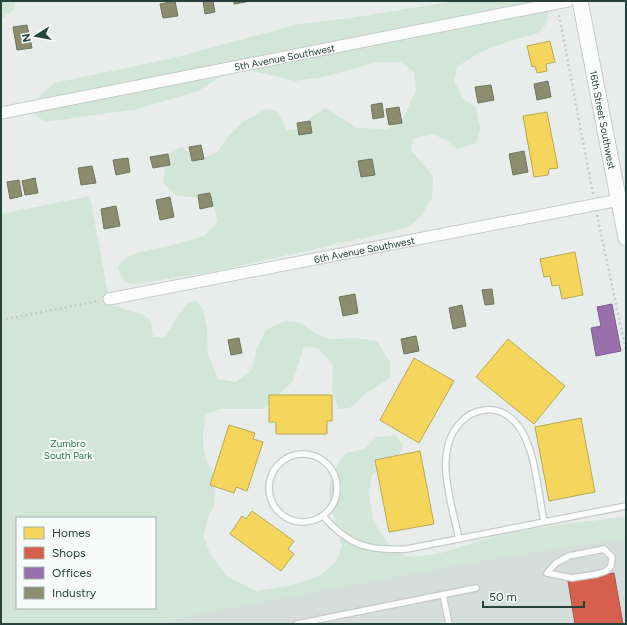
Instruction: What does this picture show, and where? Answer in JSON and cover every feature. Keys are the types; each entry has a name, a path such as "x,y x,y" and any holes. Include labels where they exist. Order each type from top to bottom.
{"main road":[{"name":"16th Street Southwest","path":"580,1 625,233"}],"street":[{"name":"5th Avenue Southwest","path":"1,113 563,2"},
{"name":"6th Avenue Southwest","path":"109,299 619,200"}],"lane":[{"path":"459,539 447,482 446,453 452,434 462,420 469,415 485,410 500,412 508,416 517,424 524,437 533,466 544,521"},
{"path":"305,454 320,458 330,467 336,481 336,497 323,516 307,522 296,521 281,514 276,508 270,494 270,479 275,468 284,459 305,454"},
{"path":"323,516 334,529 352,542 368,547 382,549 408,549 626,506"},
{"path":"604,550 612,556 611,566 606,571 597,574 572,578 547,572 556,563 569,556 604,550"},
{"path":"297,624 476,588"},
{"path":"443,595 450,624"}],"path":[{"path":"563,2 596,205 626,351 626,366"},
{"path":"1,320 109,299"}],"shaded area":[{"path":"626,523 626,624 170,624 168,610"}],"green space":[{"path":"1,1 14,1 15,8 1,20"},
{"path":"455,1 543,1 548,15 546,24 538,33 480,52 457,67 454,81 463,98 476,108 480,128 477,143 457,149 444,139 432,134 413,139 411,150 433,176 432,198 421,216 410,226 386,233 216,271 136,284 125,283 117,267 125,258 136,253 204,236 218,222 213,206 195,197 176,196 163,182 167,155 182,147 198,161 217,152 227,138 244,121 266,109 278,112 287,130 303,129 309,119 325,108 357,128 387,129 404,117 416,89 414,72 400,62 377,62 323,77 295,81 245,70 220,77 198,91 138,109 45,122 33,113 40,96 54,83 169,59 299,24 351,18"},
{"name":"Zumbro South Park","path":"90,196 110,305 144,315 151,321 153,337 164,337 187,303 197,301 203,309 207,330 208,354 218,379 235,382 252,370 256,351 266,330 285,321 301,323 318,335 332,339 354,338 377,341 390,362 390,378 365,394 350,408 338,409 332,389 333,365 318,348 304,346 293,381 264,409 220,409 206,415 203,433 203,446 206,460 213,473 215,485 214,505 207,521 204,536 210,554 229,578 256,591 286,586 318,577 336,562 342,546 329,500 330,483 338,463 346,453 364,449 377,437 395,435 403,445 398,456 392,463 372,475 369,493 373,521 388,543 407,557 437,554 499,535 548,526 625,517 626,538 471,563 198,614 170,621 170,624 1,624 1,214"}],"building: Homes":[{"path":"550,41 555,62 546,64 547,71 537,73 535,66 532,67 527,46"},
{"path":"547,112 558,168 549,169 548,175 534,177 523,116"},
{"path":"575,252 583,295 562,299 559,285 552,286 550,276 544,277 540,259"},
{"path":"508,339 565,386 534,424 476,377"},
{"path":"414,358 454,381 419,443 380,420"},
{"path":"269,395 332,395 332,421 327,421 327,434 276,434 276,422 269,422"},
{"path":"581,418 595,492 549,501 535,427"},
{"path":"229,425 255,433 253,439 263,442 247,491 236,487 234,493 210,485"},
{"path":"420,451 434,524 389,532 375,460"},
{"path":"252,511 294,541 288,549 294,554 281,571 230,534 242,516 246,519"}],"building: Shops":[{"path":"614,573 623,624 575,624 568,581"}],"building: Offices":[{"path":"612,304 621,351 596,356 591,328 601,326 597,307"}],"building: Industry":[{"path":"175,1 178,16 163,18 160,4"},
{"path":"203,1 213,1 215,12 205,14"},
{"path":"234,1 251,1 234,4"},
{"path":"27,25 32,48 17,50 13,27"},
{"path":"548,81 551,97 537,100 534,84"},
{"path":"491,85 494,100 478,103 475,87"},
{"path":"382,103 384,117 373,119 371,105"},
{"path":"399,107 402,123 389,125 386,109"},
{"path":"310,121 312,133 299,135 297,123"},
{"path":"201,145 204,159 192,161 189,147"},
{"path":"524,151 528,172 513,175 509,154"},
{"path":"168,154 170,165 153,168 150,157"},
{"path":"128,158 130,172 116,175 113,160"},
{"path":"372,159 375,175 361,177 358,161"},
{"path":"92,166 96,183 81,185 78,168"},
{"path":"35,178 38,193 25,195 22,181"},
{"path":"19,180 22,196 10,199 7,182"},
{"path":"210,193 213,206 200,209 198,195"},
{"path":"170,197 174,217 160,220 156,200"},
{"path":"116,206 120,226 104,229 101,209"},
{"path":"492,289 494,304 485,305 482,290"},
{"path":"355,294 358,313 343,316 339,297"},
{"path":"462,305 466,326 453,329 449,308"},
{"path":"416,336 419,351 404,354 401,339"},
{"path":"239,338 242,353 231,355 228,340"}]}
